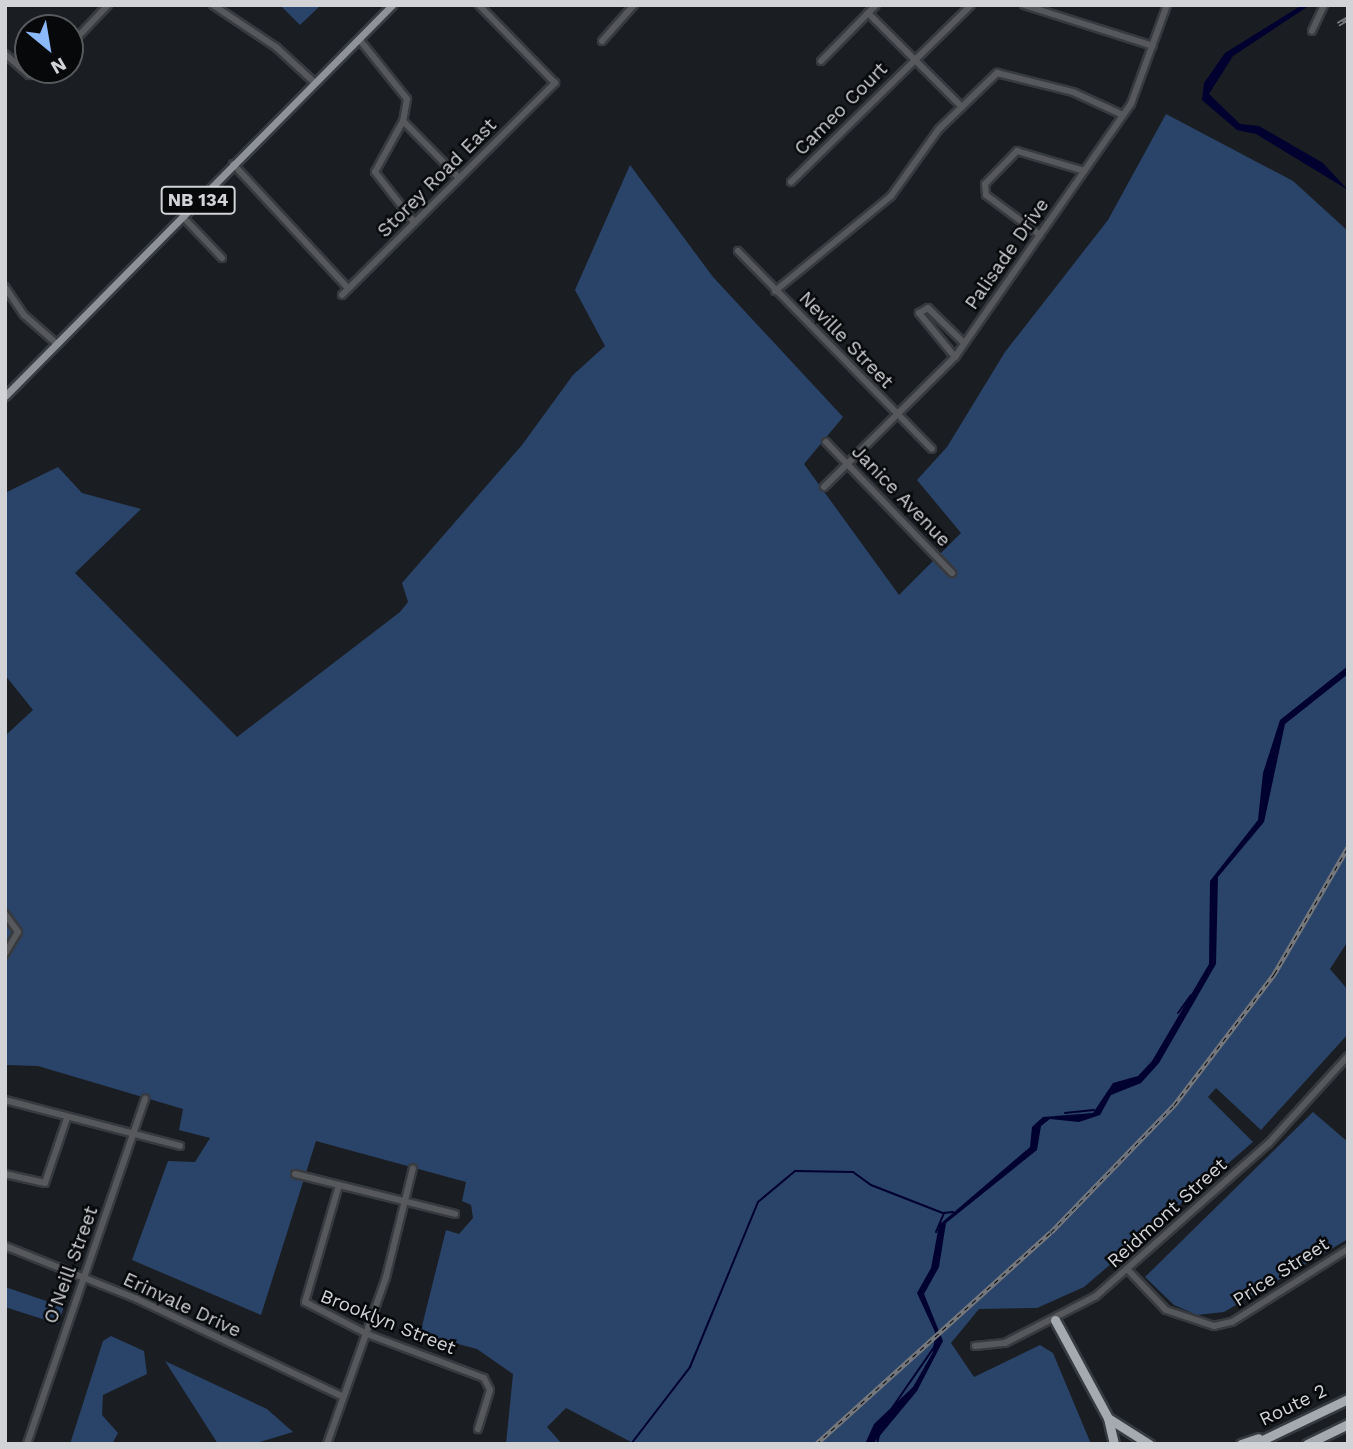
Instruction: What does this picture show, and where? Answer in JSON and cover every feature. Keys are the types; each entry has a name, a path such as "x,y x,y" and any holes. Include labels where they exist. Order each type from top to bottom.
{"highway":[{"path":"1055,1320 1108,1418 1114,1444"},
{"name":"Route 2","path":"1254,1444 1348,1399"},
{"path":"1108,1418 1149,1444"},
{"path":"1241,1444 1299,1422"},
{"path":"1307,1444 1348,1424"}],"main road":[{"name":"NB 134","path":"5,396 390,6"}],"street":[{"path":"84,30 108,5"},
{"path":"213,5 276,47 314,83"},
{"name":"Storey Road East","path":"342,295 555,83 479,5"},
{"path":"603,41 634,5"},
{"path":"821,61 876,5"},
{"name":"Cameo Court","path":"791,183 971,5"},
{"path":"1024,5 1153,46"},
{"name":"Palisade Drive","path":"824,487 955,357 1123,115 1153,46 1167,5"},
{"path":"1312,31 1324,5"},
{"path":"868,13 961,106"},
{"path":"359,39 404,93 403,121 375,173 414,222"},
{"path":"775,291 891,196 961,106 998,73 1010,72 1123,115"},
{"path":"403,121 458,177"},
{"path":"1040,234 986,195 985,184 1017,150 1084,171"},
{"path":"233,164 348,288"},
{"path":"181,216 222,258"},
{"name":"Neville Street","path":"738,251 932,449"},
{"path":"5,287 24,315 57,344"},
{"path":"955,357 919,313 928,308 964,343"},
{"name":"Janice Avenue","path":"827,442 952,573"},
{"path":"5,914 18,932 5,954"},
{"name":"Reidmont Street","path":"975,1346 1004,1343 1055,1320 1128,1270 1268,1144 1348,1056"},
{"name":"O'Neill Street","path":"27,1444 81,1278 136,1134 145,1099"},
{"path":"5,1100 180,1146"},
{"path":"5,1174 45,1182 66,1118"},
{"path":"327,1444 367,1334 406,1202 413,1168"},
{"path":"295,1174 455,1214"},
{"name":"Brooklyn Street","path":"339,1185 303,1296 312,1310 484,1378 489,1390 478,1429"},
{"name":"Erinvale Drive","path":"5,1246 343,1397"},
{"name":"Price Street","path":"1128,1270 1166,1310 1214,1326 1250,1312 1348,1249"}],"shaded area":[{"path":"280,5 321,5 300,25"},
{"path":"1302,5 1310,5 1233,56 1209,94 1240,124 1259,126 1323,163 1348,190 1256,134 1237,130 1202,100 1204,83 1225,53"},
{"path":"1166,114 1293,181 1348,231 1348,941 1330,969 1348,990 1348,1034 1261,1130 1216,1088 1208,1097 1253,1142 1084,1287 1037,1308 979,1309 951,1343 974,1377 1040,1345 1053,1353 1091,1444 635,1444 566,1408 547,1427 562,1444 506,1444 513,1374 477,1349 420,1334 446,1230 459,1234 473,1218 471,1205 462,1201 466,1182 316,1141 261,1315 132,1260 168,1161 195,1162 210,1138 179,1130 183,1109 38,1066 5,1065 5,736 33,710 5,675 5,493 58,467 82,493 141,509 75,573 237,737 400,612 408,602 402,583 522,445 573,375 605,346 575,290 630,165 713,277 843,417 804,464 899,595 961,533 917,480 947,447 1005,352 1108,220"},
{"path":"1348,666 1348,674 1285,724 1264,822 1218,877 1216,964 1159,1063 1141,1083 1111,1095 1100,1115 1079,1122 1050,1119 1041,1126 1037,1150 946,1223 939,1267 924,1294 943,1341 917,1391 873,1444 865,1444 874,1424 913,1387 933,1352 935,1332 917,1293 931,1268 939,1225 1030,1147 1032,1127 1043,1117 1093,1113 1113,1083 1138,1076 1152,1061 1209,964 1210,881 1258,820 1263,773 1280,720"},
{"path":"1313,1112 1348,1142 1348,1239 1224,1312 1197,1315 1174,1305 1145,1277"},
{"path":"5,1287 64,1307 58,1324 5,1307"},
{"path":"111,1336 144,1351 147,1374 103,1395 102,1415 118,1433 112,1444 70,1444 103,1341"},
{"path":"165,1361 267,1409 293,1432 253,1444 218,1444"}],"waterway":[{"path":"1178,1013 1191,995"},
{"path":"1065,1113 1094,1110"},
{"path":"631,1444 690,1367 758,1202 795,1171 853,1172 871,1185 943,1213"},
{"path":"982,1190 1000,1176"},
{"path":"944,1213 953,1212"},
{"path":"936,1232 944,1213"},
{"path":"892,1408 935,1346"},
{"path":"877,1444 880,1431"}],"railway":[{"path":"1338,24 1348,18"},
{"path":"816,1444 1051,1232 1174,1105 1274,974 1348,847"}]}
